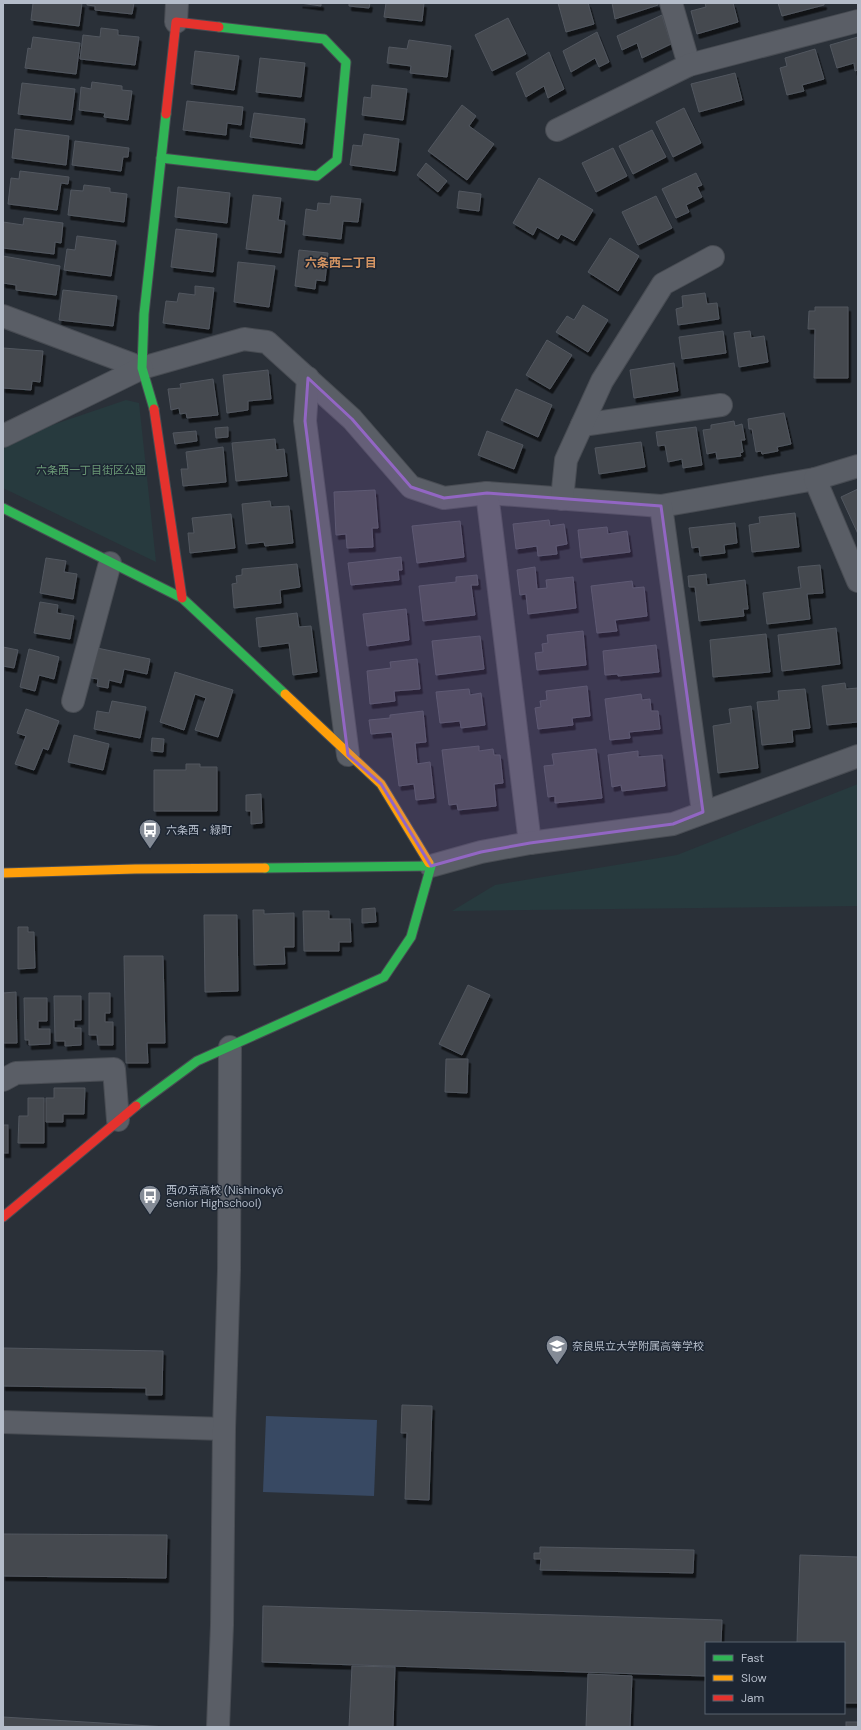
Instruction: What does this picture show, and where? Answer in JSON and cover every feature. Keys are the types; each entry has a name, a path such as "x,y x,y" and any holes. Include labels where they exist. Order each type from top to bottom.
{"street":[{"path":"671,3 690,65"},
{"path":"161,158 317,176 337,160 346,62 324,39 177,13 161,158 144,314 142,368 153,402 182,598"},
{"path":"557,130 690,65 858,21"},
{"path":"562,499 566,460 602,381 663,284 713,257"},
{"path":"3,316 142,368"},
{"path":"3,436 142,368 244,339 267,342 352,419 411,487 444,498 487,493 661,506 815,479 858,466"},
{"path":"308,378 305,421 348,755"},
{"path":"582,425 721,405"},
{"path":"815,479 858,581"},
{"path":"487,493 530,843"},
{"path":"661,506 703,812"},
{"path":"3,508 182,598 348,755 381,784 431,866 411,937 384,977 197,1061 118,1120 3,1217"},
{"path":"73,701 110,563"},
{"path":"3,873 135,869 431,866 481,852 530,843 673,824 858,756"},
{"path":"218,1727 222,1625 224,1429 229,1270 230,1047"},
{"path":"3,1080 16,1073 114,1069 118,1120"},
{"path":"3,1422 224,1429"}],"highlighted area":[{"path":"308,378 352,419 411,487 444,498 487,493 661,506 703,812 673,824 530,843 481,852 431,866 381,784 348,755 305,421"}],"green space":[{"name":"六条西一丁目街区公園","path":"126,400 139,403 156,562 3,488 3,444 5,441"},
{"path":"858,784 858,906 452,911 495,885 677,855"}],"water":[{"path":"266,1416 377,1420 374,1496 263,1492"}],"building":[{"path":"33,3 82,3 79,26 31,20"},
{"path":"87,3 134,3 132,14 95,10 95,6 87,5"},
{"path":"300,3 321,3 321,6"},
{"path":"349,3 370,3 369,8 349,6"},
{"path":"386,3 424,3 422,21 384,17"},
{"path":"558,3 588,3 594,24 566,32"},
{"path":"612,3 658,3 658,5 615,19"},
{"path":"705,3 733,3 738,22 697,34 691,11 706,7"},
{"path":"778,3 824,3 824,5 782,16"},
{"path":"662,15 671,44 642,58 637,43 622,50 617,36"},
{"path":"508,18 526,54 492,71 475,35"},
{"path":"101,28 118,30 118,35 139,37 135,65 80,59 83,35 100,37"},
{"path":"597,32 609,62 599,67 595,58 571,72 563,51"},
{"path":"33,37 80,43 76,74 25,68 28,48 31,49"},
{"path":"858,37 858,70 855,71 854,63 837,68 830,45"},
{"path":"409,40 451,46 447,77 410,73 411,66 387,63 389,47 407,49"},
{"path":"815,49 824,79 802,85 804,91 787,95 780,68 787,66 785,58"},
{"path":"195,51 239,56 234,90 191,84"},
{"path":"549,52 564,89 548,98 544,86 526,97 516,73"},
{"path":"260,58 305,63 301,97 256,92"},
{"path":"735,73 742,100 699,112 691,84"},
{"path":"92,82 122,86 122,90 132,91 128,120 104,117 105,113 79,110 81,87 91,89"},
{"path":"22,83 75,89 71,120 18,114"},
{"path":"372,85 407,89 403,120 362,115 364,97 371,98"},
{"path":"187,101 243,107 241,125 227,123 226,135 183,130"},
{"path":"462,105 476,116 469,126 494,144 467,180 428,151"},
{"path":"684,108 701,143 673,157 656,122"},
{"path":"254,113 305,119 302,144 250,137"},
{"path":"15,129 69,136 66,165 12,158"},
{"path":"652,130 666,157 633,174 619,146"},
{"path":"364,134 399,139 395,171 350,165 353,145 362,146"},
{"path":"75,141 129,148 128,157 123,157 121,171 72,165"},
{"path":"613,148 627,176 596,192 582,163"},
{"path":"426,163 447,181 438,192 417,175"},
{"path":"20,171 69,177 68,184 61,183 57,210 8,204 11,178 19,179"},
{"path":"696,173 702,185 697,187 702,197 686,205 689,212 676,218 662,189"},
{"path":"539,178 593,210 574,241 561,234 558,239 537,227 533,235 513,223"},
{"path":"84,185 110,188 110,192 127,194 124,222 68,215 71,190 83,191"},
{"path":"178,187 230,193 227,223 175,217"},
{"path":"459,191 481,194 479,211 457,208"},
{"path":"253,195 281,198 278,220 285,221 281,253 246,249"},
{"path":"331,196 361,199 358,222 343,221 341,239 303,235 306,209 317,211 318,203 330,204"},
{"path":"656,196 672,228 638,245 622,212"},
{"path":"24,218 63,223 61,243 55,242 54,254 3,248 3,222 23,225"},
{"path":"176,229 217,234 213,272 171,267"},
{"path":"77,236 116,241 111,276 64,270 67,249 75,250"},
{"path":"610,238 639,256 618,291 588,272"},
{"path":"299,250 328,253 325,281 316,280 315,289 295,286"},
{"path":"3,256 60,266 56,295 16,290 16,285 3,283"},
{"path":"238,262 275,266 269,307 234,302"},
{"path":"195,286 214,288 209,329 163,323 166,301 177,302 179,293 195,295"},
{"path":"63,290 117,296 113,326 59,320"},
{"path":"705,293 707,304 717,303 719,319 678,325 676,309 683,307 682,296"},
{"path":"583,305 608,320 588,352 556,332 567,316 574,320"},
{"path":"815,307 848,307 848,378 814,378 815,329 808,329 809,311 815,311"},
{"path":"723,331 726,353 682,359 679,337"},
{"path":"750,331 751,338 764,336 768,362 739,367 734,333"},
{"path":"547,340 572,355 550,389 526,375"},
{"path":"3,348 43,351 40,382 32,381 31,390 3,388"},
{"path":"674,363 678,391 634,398 630,370"},
{"path":"268,370 271,399 248,401 248,410 227,413 223,375"},
{"path":"213,379 218,415 187,418 186,413 180,414 179,408 171,410 168,389 181,388 180,384"},
{"path":"516,389 552,405 538,437 501,420"},
{"path":"784,413 791,444 777,447 778,451 762,454 761,451 756,452 752,429 749,429 748,419"},
{"path":"734,421 735,426 742,424 745,440 741,440 743,452 740,453 741,456 717,459 716,452 707,454 703,430 711,429 711,425"},
{"path":"228,427 228,437 216,438 215,428"},
{"path":"696,427 702,465 683,468 682,459 668,462 665,445 658,446 656,432"},
{"path":"196,431 197,441 175,444 173,433"},
{"path":"487,431 523,445 514,469 478,455"},
{"path":"275,439 276,450 284,449 287,476 236,481 232,443"},
{"path":"641,442 645,467 599,474 595,448"},
{"path":"223,447 226,482 183,486 181,469 188,469 186,452"},
{"path":"858,489 858,534 841,497"},
{"path":"375,490 378,528 372,528 373,547 347,548 346,534 336,535 334,492"},
{"path":"270,501 271,507 289,506 293,543 265,546 264,542 246,544 242,504"},
{"path":"795,513 799,547 752,552 749,525 760,523 759,517"},
{"path":"231,514 235,548 190,553 188,533 194,533 192,518"},
{"path":"549,520 550,526 564,524 567,544 556,546 557,554 538,556 537,546 516,549 513,524"},
{"path":"460,521 464,557 417,563 412,526"},
{"path":"735,523 737,543 724,545 725,553 700,556 699,547 692,548 689,528"},
{"path":"607,527 608,534 627,531 630,552 581,558 578,530"},
{"path":"401,557 402,570 398,570 399,580 351,585 348,563"},
{"path":"46,558 66,561 64,572 77,574 73,599 40,593"},
{"path":"297,564 300,587 280,590 281,603 234,608 232,584 237,583 236,576 242,575 242,569"},
{"path":"820,565 823,593 807,594 810,619 767,624 763,593 801,588 798,567"},
{"path":"535,567 537,589 547,588 546,580 573,577 576,608 528,614 526,594 520,595 517,570"},
{"path":"706,574 707,585 745,580 748,609 743,609 744,616 699,621 695,587 689,587 688,576"},
{"path":"477,575 478,585 471,585 475,615 423,621 419,586 456,582 456,577"},
{"path":"632,581 633,588 644,587 647,616 615,620 617,631 597,633 591,586"},
{"path":"40,602 58,605 57,613 74,616 70,639 34,633"},
{"path":"406,609 409,640 367,646 363,614"},
{"path":"297,613 299,627 311,626 317,672 293,675 289,643 259,647 256,618"},
{"path":"836,628 840,664 782,671 778,635"},
{"path":"583,631 586,665 537,670 535,653 543,652 542,644 548,643 547,635"},
{"path":"766,634 770,672 713,677 710,640"},
{"path":"480,636 484,669 436,675 432,641"},
{"path":"656,645 659,672 618,676 618,674 605,675 603,651"},
{"path":"3,647 18,650 14,668 3,666"},
{"path":"97,648 150,659 147,674 124,669 121,683 109,680 108,688 97,686 98,679 91,678"},
{"path":"29,649 59,657 54,679 39,675 35,691 20,687"},
{"path":"417,659 420,689 394,691 395,701 370,704 367,671 391,668 390,662"},
{"path":"175,672 233,690 218,737 195,730 206,698 195,694 184,730 160,722"},
{"path":"845,683 846,689 858,688 858,722 827,725 822,686"},
{"path":"587,686 590,716 572,718 573,725 538,729 535,708 541,707 540,701 547,700 546,691"},
{"path":"469,689 470,695 481,693 485,725 461,728 460,721 440,723 436,692"},
{"path":"805,689 810,728 792,730 793,742 762,745 757,702 779,700 778,691"},
{"path":"641,694 642,700 650,699 651,711 658,711 660,729 629,732 630,738 610,740 605,699"},
{"path":"112,701 146,707 140,738 94,729 97,711 109,713"},
{"path":"751,706 758,768 718,773 713,726 731,723 729,709"},
{"path":"26,709 59,721 48,750 43,748 34,770 15,764 26,736 17,733"},
{"path":"423,711 426,742 415,743 417,764 430,762 434,798 416,800 414,784 399,786 392,732 371,734 369,720 390,718 390,715"},
{"path":"74,735 109,744 103,770 68,762"},
{"path":"152,738 164,739 163,752 151,751"},
{"path":"479,746 479,751 493,749 494,755 500,755 503,783 494,784 496,806 458,810 457,804 449,805 442,750"},
{"path":"596,749 602,798 555,803 555,796 548,797 544,766 554,765 552,754"},
{"path":"638,751 638,757 662,755 665,786 622,791 621,785 612,787 608,755"},
{"path":"186,764 200,764 200,767 217,767 217,811 154,811 154,770 186,770"},
{"path":"261,794 262,823 251,824 251,811 246,811 246,795"},
{"path":"375,908 376,922 362,923 362,909"},
{"path":"253,910 264,910 264,914 294,913 294,947 284,947 285,964 254,965"},
{"path":"303,911 329,911 329,919 350,919 351,942 339,942 339,951 304,951"},
{"path":"204,915 237,915 238,991 205,992"},
{"path":"18,927 28,927 28,932 34,932 35,968 18,969"},
{"path":"124,956 163,956 165,1043 147,1043 148,1063 126,1063"},
{"path":"468,985 490,995 462,1055 439,1044"},
{"path":"16,992 17,1043 3,1043 3,993"},
{"path":"89,993 110,993 110,1013 105,1013 105,1022 113,1022 113,1045 98,1045 97,1035 89,1035"},
{"path":"54,996 81,996 81,1020 74,1020 74,1028 81,1028 81,1045 65,1046 65,1041 55,1041"},
{"path":"24,998 47,998 47,1021 38,1021 38,1029 50,1029 50,1044 29,1045 29,1040 25,1040"},
{"path":"446,1059 468,1059 467,1093 445,1092"},
{"path":"54,1088 85,1088 84,1114 63,1114 63,1122 46,1122 46,1098 54,1098"},
{"path":"28,1098 44,1098 44,1143 18,1143 19,1116 28,1116"},
{"path":"3,1125 8,1125 8,1153 3,1153"},
{"path":"3,1348 163,1351 162,1395 146,1395 146,1388 3,1386"},
{"path":"402,1405 432,1406 429,1500 405,1499 407,1433 401,1433"},
{"path":"3,1534 167,1535 166,1578 3,1576"},
{"path":"540,1547 694,1550 693,1573 540,1570 541,1559 534,1559 534,1553 540,1553"},
{"path":"800,1555 858,1557 858,1703 845,1703 845,1642 797,1642"},
{"path":"263,1606 722,1620 721,1642 705,1642 705,1676 262,1662"},
{"path":"352,1666 395,1667 393,1727 349,1727"},
{"path":"588,1674 632,1676 630,1727 586,1727"},
{"path":"3,1717 167,1727 3,1727"},
{"path":"846,1722 858,1722 858,1727 846,1727"}],"traffic: fast":[{"path":"161,158 317,176 337,160 346,62 324,39 219,27"},
{"path":"154,409 142,368 144,314 166,114"},
{"path":"3,508 182,598 285,694"},
{"path":"136,1106 197,1061 384,977 411,937 431,866 429,863"},
{"path":"265,868 431,866"}],"traffic: slow":[{"path":"285,694 381,784 429,863"},
{"path":"3,873 135,869 265,868"}],"traffic: jam":[{"path":"166,114 176,22 219,27"},
{"path":"154,409 182,598"},
{"path":"3,1217 136,1106"}],"place":[{"name":"六条西・緑町","path":"150,850"},
{"name":"西の京高校 (Nishinokyō Senior Highschool)","path":"150,1216"},
{"name":"奈良県立大学附属高等学校","path":"557,1366"}],"district":[{"name":"六条西二丁目","path":"341,263"}]}
